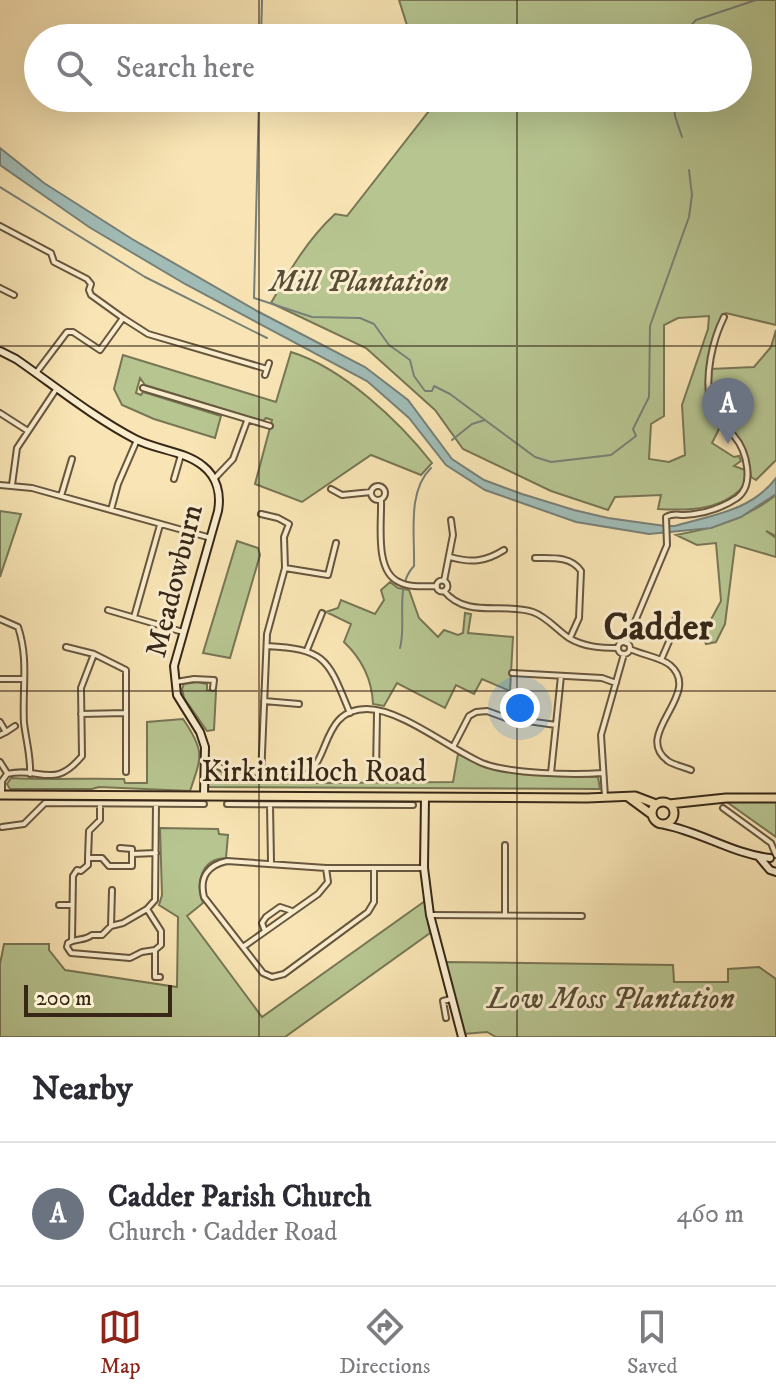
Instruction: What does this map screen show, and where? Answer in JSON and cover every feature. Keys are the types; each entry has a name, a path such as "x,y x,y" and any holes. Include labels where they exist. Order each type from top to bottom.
{"main road":[{"name":"Kirkintilloch Road","path":"1,795 204,800 635,796 656,804"},
{"path":"628,797 651,814 656,823 665,825 690,803"},
{"path":"651,814 656,804 663,802 776,798"},
{"path":"669,804 674,816"}],"street":[{"path":"0,226 51,253 54,262 87,279 91,284 91,295 148,334 268,366 265,375"},
{"path":"0,288 14,295"},
{"path":"626,643 667,545 666,517 708,511 726,504 744,492 747,483 741,447 714,414 710,400 713,352 724,317"},
{"path":"36,373 67,332 73,332 100,350 123,318"},
{"name":"Meadowburn","path":"0,351 137,440 200,463 214,479 219,505 174,666 174,682 182,705 200,732 205,747 204,800"},
{"path":"12,485 17,448 58,388"},
{"path":"143,388 270,426"},
{"path":"0,413 28,431"},
{"path":"214,479 233,459 247,421"},
{"path":"111,510 118,484 137,440"},
{"path":"174,479 181,455"},
{"path":"61,496 72,459"},
{"path":"0,485 61,496 211,538"},
{"path":"331,489 344,495 383,488 381,541 389,574 398,582 437,586 444,581 453,535 451,520"},
{"path":"371,492 373,498 381,500"},
{"path":"343,502 344,495"},
{"path":"261,514 289,524 284,537 285,568 267,646 261,777"},
{"path":"134,617 160,525"},
{"path":"285,568 328,575 336,543"},
{"path":"450,557 467,562 488,560 504,550"},
{"path":"535,558 568,560 581,571 579,618 570,638"},
{"path":"444,581 448,586 444,591"},
{"path":"437,586 439,591 444,591 461,606 535,613 570,638 587,645 618,648 624,654"},
{"path":"108,610 183,632"},
{"path":"307,650 322,613"},
{"path":"661,660 674,630 676,616"},
{"path":"0,619 18,627 25,659 24,720 30,774"},
{"path":"618,648 621,643 626,643"},
{"path":"626,643 630,649 671,666 679,677 680,688 657,738 658,747 669,762 691,770"},
{"path":"267,646 307,650 318,656 334,674 350,713"},
{"path":"66,647 94,654 126,670 126,772"},
{"path":"605,797 601,735 624,654 630,649"},
{"path":"7,774 48,776 65,773 82,756 81,688 94,654"},
{"path":"512,673 602,678 616,683"},
{"path":"551,773 561,676"},
{"path":"0,679 24,679"},
{"path":"174,682 214,680 213,688"},
{"path":"264,701 299,704"},
{"path":"204,762 215,763 234,773 261,777 301,776 315,767 329,731 350,713 365,709 387,713 485,764 576,775 603,773"},
{"path":"453,747 469,716 476,712 487,711 506,718 556,725"},
{"path":"376,773 377,712"},
{"path":"81,714 126,713"},
{"path":"0,722 6,732"},
{"path":"0,735 15,726"},
{"path":"0,762 7,774"},
{"path":"1,795 2,781 7,774"},
{"path":"425,797 424,868 430,915 462,1037"},
{"name":"Kirkintilloch Road","path":"2,827 24,824 45,803 156,805 204,800"},
{"path":"100,804 100,820 89,831 88,865 81,871 77,870 73,876 72,941 67,947 71,953 130,958 155,950 161,945 161,931 147,909"},
{"path":"227,804 413,805"},
{"path":"72,941 102,935 111,926 123,923 147,909 155,900 156,805"},
{"path":"270,805 271,863"},
{"path":"723,808 771,843 770,870 776,872"},
{"path":"674,816 679,826"},
{"path":"665,825 679,826 709,841 759,857 772,858"},
{"path":"505,845 505,915"},
{"path":"88,858 102,858 109,866 132,866 130,847 120,848"},
{"path":"132,854 156,853"},
{"path":"374,868 374,902 368,912 284,974 272,977 263,973 203,892 204,876 209,869 227,861 326,868 374,868 424,868"},
{"path":"243,947 318,894 328,882 326,868"},
{"path":"111,926 112,890"},
{"path":"59,905 71,905"},
{"path":"265,931 262,923 280,907 292,912"},
{"path":"430,915 582,916"},
{"path":"155,950 155,977 160,977"},
{"path":"446,1018 443,1001 451,999"}],"green space":[{"name":"Mill Plantation","path":"399,0 776,0 776,325 726,313 720,319 710,369 754,367 771,347 776,330 776,460 756,480 751,477 740,441 721,425 712,443 734,457 739,456 741,461 734,466 745,470 746,483 738,492 717,504 682,510 658,509 661,495 615,497 608,510 551,491 463,449 435,410 366,348 271,303 316,234 335,214 347,216 428,112 752,112 752,24 407,24","holes":["709,316 708,329 682,405 685,455 669,462 649,459 651,424 664,416 664,325 678,318"]},
{"path":"291,352 350,383 387,414 432,463 421,475 371,455 302,502 255,484 272,420 266,418 263,421 145,385 140,378 136,393 141,395 143,392 221,416 215,438 154,419 122,405 114,389 123,355 276,402"},
{"path":"776,495 776,536 766,531 776,538 776,557 735,545 725,624 716,642 706,644 702,636 721,601 716,543 697,545 676,535 729,521"},
{"path":"0,511 21,514 0,577"},
{"path":"237,541 258,548 260,555 230,658 203,653"},
{"path":"390,582 398,588 409,590 419,618 438,637 444,630 458,635 463,633 465,613 471,614 468,633 513,637 510,691 482,679 474,694 456,685 445,708 397,683 384,706 373,704 365,670 344,642 351,624 326,612 338,608 341,600 375,614 384,600 381,590"},
{"path":"184,684 207,684 207,690 216,691 214,730 207,731 184,698"},
{"path":"183,719 195,739 199,754 190,791 99,787 10,789 7,784 11,778 124,779 125,783 147,783 147,722"},
{"path":"458,754 509,770 598,777 600,789 208,787 209,766 233,776 264,781 297,779 315,771 317,783 453,782"},
{"path":"724,800 776,800 776,837"},
{"path":"160,828 218,829 219,834 228,835 226,858 206,867 200,880 203,903 187,916 262,1017 425,901 430,933 285,1037 0,1037 0,964 4,944 49,944 49,950 65,970 177,987 178,917 159,905 162,895"},
{"name":"Low Moss Plantation","path":"445,962 673,965 674,982 728,982 728,969 759,967 776,979 776,1037 496,1037 487,1032 463,1034"}],"water":[{"path":"0,148 44,183 132,239 257,311 365,367 408,400 452,459 484,480 574,510 665,526 675,526 743,505 776,478 776,494 741,517 711,528 649,534 576,522 485,490 446,465 409,418 367,381 185,284 89,227 0,165"}],"waterway":[{"path":"261,24 262,0"},
{"path":"692,24 696,20 756,0"},
{"path":"259,112 254,298 312,317 360,318 374,324 389,345 410,360 414,376 425,391 432,391 434,386 485,420"},
{"path":"675,112 682,137"},
{"path":"452,440 472,424 485,420 535,457 551,462 611,455 636,436 633,429 649,397 650,326 689,217 692,195 689,170"},
{"path":"0,187 145,277 267,338"},
{"path":"400,648 404,584 414,566 415,501 423,478 431,468"}],"place":[{"name":"Cadder Parish Church","path":"728,444"}],"district":[{"name":"Cadder","path":"658,628"}]}
